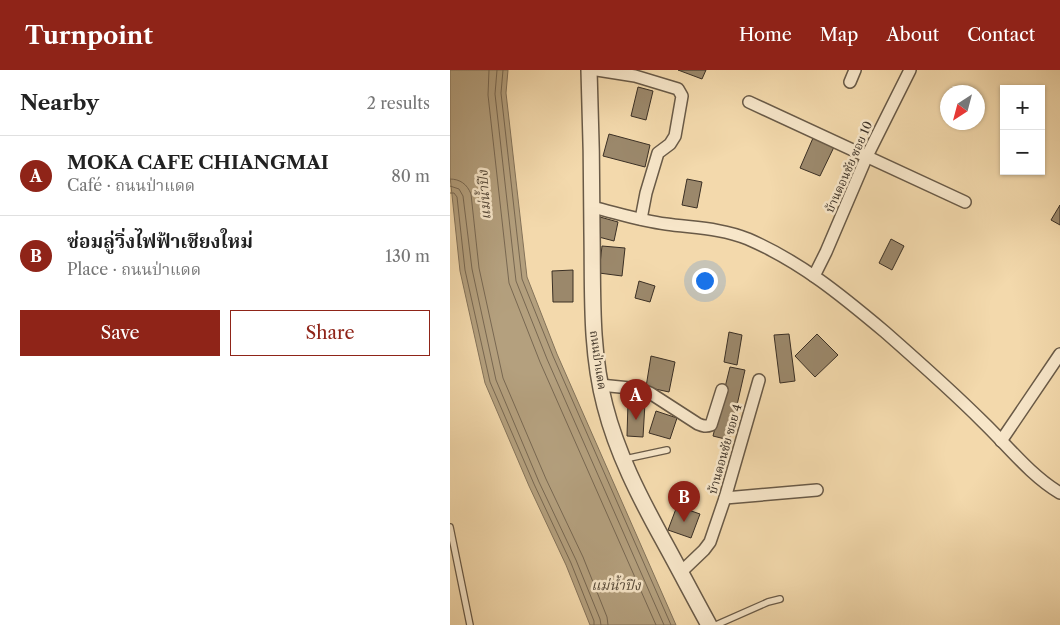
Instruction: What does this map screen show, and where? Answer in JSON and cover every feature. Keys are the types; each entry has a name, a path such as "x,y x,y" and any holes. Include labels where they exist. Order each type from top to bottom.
{"street":[{"name":"ถนนป่าแดด","path":"590,70 593,328 600,385 605,407 623,460 643,503 709,625"},
{"path":"597,70 635,76 670,86 678,89 682,96 675,136 670,144 658,153 646,193 641,219"},
{"path":"850,82 855,70"},
{"name":"บ้านดอนชัย ซอย 10","path":"814,276 867,156 910,70"},
{"path":"749,102 966,202"},
{"path":"592,207 664,224 729,232 787,258 814,276 900,345 941,382 1027,468 1043,482 1059,490"},
{"path":"1001,441 1060,354"},
{"name":"บ้านดอนชัย ซอย 4","path":"681,572 708,546 726,498 758,380"},
{"path":"600,385 640,389 650,393 698,424 708,427 714,419 722,390"},
{"path":"726,498 817,490"}],"lane":[{"path":"623,460 667,450"},
{"path":"450,527 470,625"},
{"path":"716,625 768,602 780,599"}],"water":[{"name":"แม่น้ำปิง","path":"450,70 508,70 506,93 527,277 557,354 676,625 590,625 566,565 529,486 485,383 460,271 450,176"}],"building":[{"path":"678,70 706,70 702,79"},
{"path":"638,87 653,91 646,120 631,116"},
{"path":"609,134 650,145 645,167 603,156"},
{"path":"813,138 834,147 820,176 800,168"},
{"path":"687,179 702,182 697,208 682,205"},
{"path":"1060,205 1060,225 1051,220"},
{"path":"600,217 618,222 614,241 595,236"},
{"path":"891,239 904,246 892,270 879,263"},
{"path":"602,246 625,248 622,276 599,273"},
{"path":"573,270 573,302 553,302 552,271"},
{"path":"639,281 655,286 650,302 635,298"},
{"path":"729,332 742,335 737,365 724,362"},
{"path":"789,334 795,381 780,383 774,335"},
{"path":"817,334 838,355 815,377 795,356"},
{"path":"651,356 675,362 669,392 646,387"},
{"path":"730,367 745,370 729,440 713,436"},
{"path":"628,402 645,403 643,437 627,436"},
{"path":"656,411 677,418 670,439 649,433"},
{"path":"677,506 700,514 691,538 668,530"}],"place":[{"name":"MOKA CAFE CHIANGMAI","path":"636,420"},
{"name":"ซ่อมลู่วิ่งไฟฟ้าเชียงใหม่","path":"684,522"}]}
